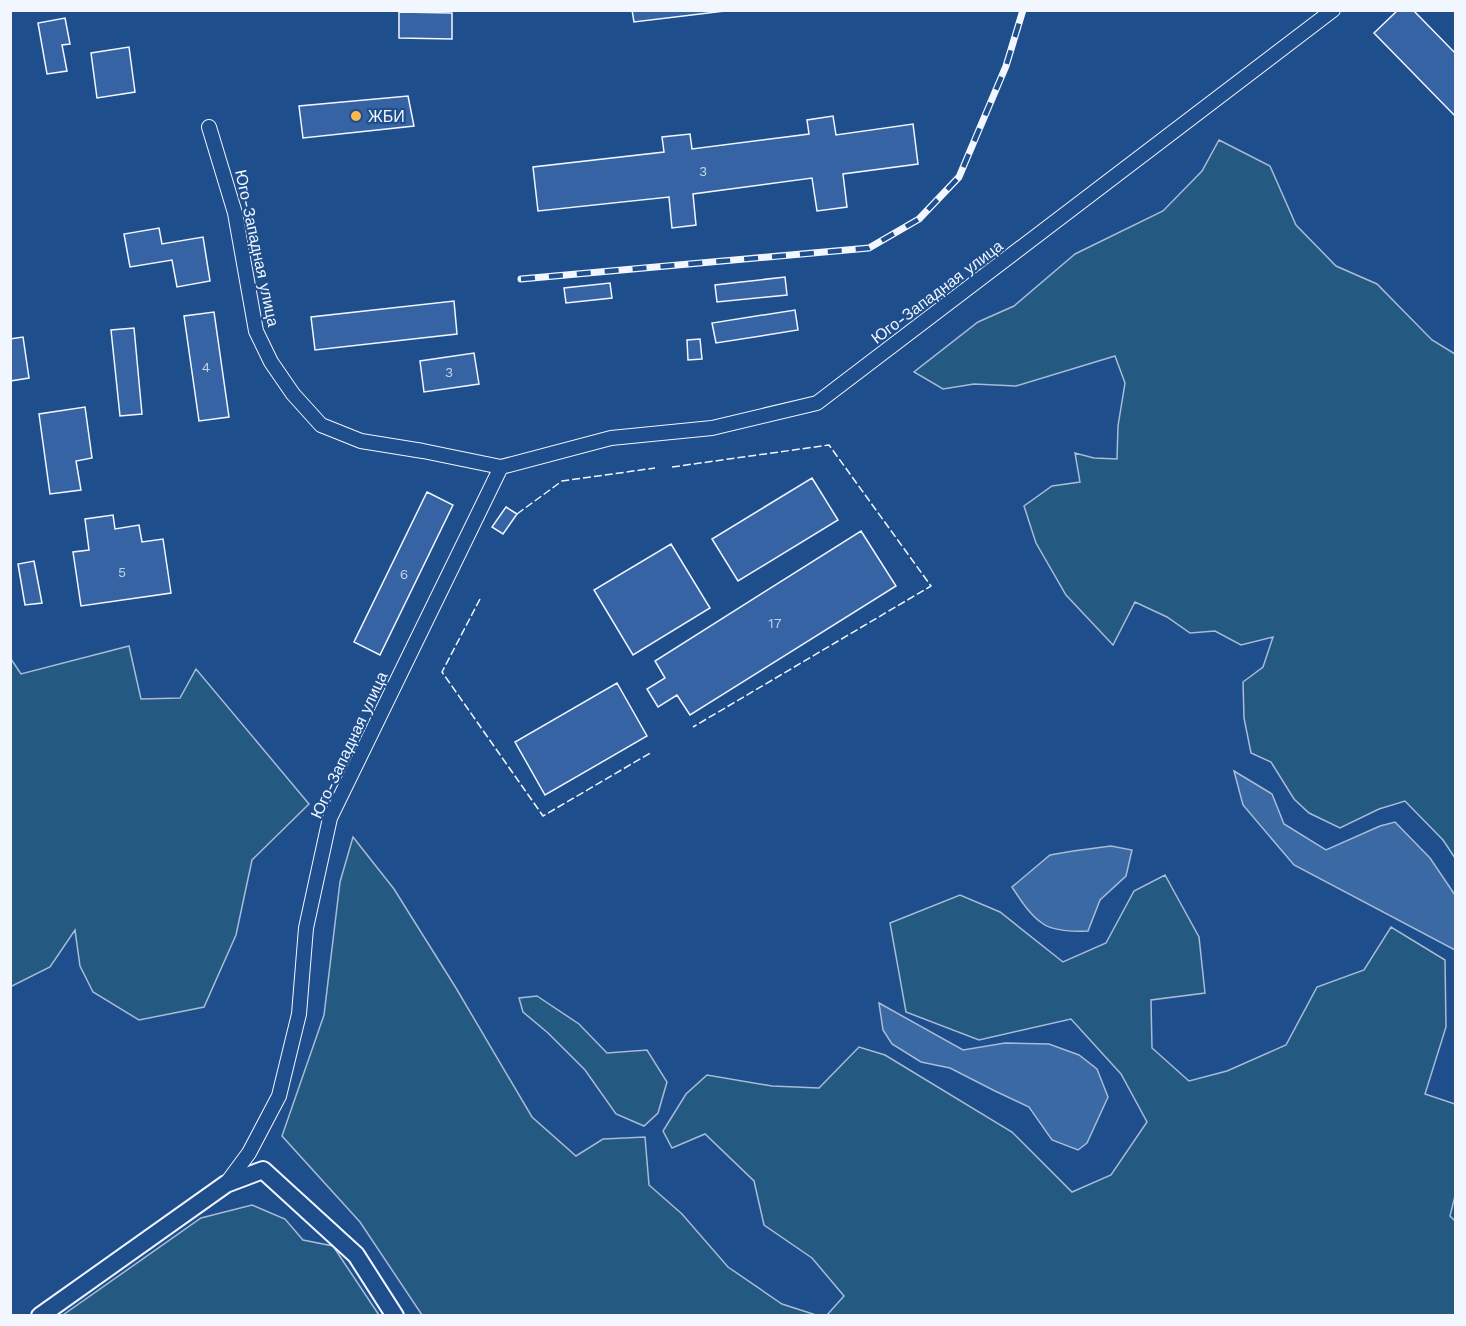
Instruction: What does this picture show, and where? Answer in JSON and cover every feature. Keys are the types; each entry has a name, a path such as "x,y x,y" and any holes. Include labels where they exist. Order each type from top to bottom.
{"street":[{"name":"Юго-Западная улица","path":"209,127 235,213 256,331 271,362 293,394 321,425 361,441 501,467 611,438 712,428 817,403 1334,10"},
{"name":"Юго-Западная улица","path":"226,1184 249,1153 279,1096 299,1014 306,928 330,818 501,467"},
{"path":"249,1153 263,1170 356,1255 395,1316"},
{"path":"40,1316 226,1184 263,1170"}],"shaded area":[{"path":"1219,140 1270,166 1296,225 1336,266 1377,284 1432,340 1455,354 1455,858 1443,840 1405,801 1379,809 1340,828 1309,813 1294,799 1271,762 1251,753 1244,718 1243,682 1263,667 1273,637 1241,645 1215,631 1190,633 1167,617 1135,602 1113,645 1066,595 1036,543 1024,506 1052,486 1080,482 1075,453 1094,458 1117,459 1118,426 1125,383 1115,356 1016,386 974,384 943,389 914,372 978,322 1014,306 1075,254 1163,211 1202,171"},
{"path":"129,646 141,699 180,698 196,669 309,804 252,860 236,935 204,1007 139,1020 93,992 80,966 75,930 50,967 10,987 11,659 21,674"},
{"path":"1234,771 1272,794 1284,824 1326,850 1380,826 1395,822 1430,858 1455,895 1455,950 1294,865 1243,805"},
{"path":"353,837 394,889 532,1117 576,1156 603,1139 645,1137 649,1185 682,1214 728,1267 782,1304 816,1315 422,1315 360,1222 282,1136 324,1015 340,882"},
{"path":"1111,846 1132,850 1126,876 1100,900 1088,931 1064,930 1046,926 1029,911 1012,887 1050,855"},
{"path":"1165,875 1199,937 1205,993 1151,1000 1152,1048 1189,1081 1227,1071 1286,1045 1317,987 1364,970 1391,927 1445,960 1446,1027 1425,1094 1455,1104 1455,1196 1450,1216 1455,1221 1455,1315 827,1315 844,1296 812,1258 764,1225 754,1181 705,1134 672,1148 663,1131 686,1094 707,1075 772,1086 819,1088 859,1047 885,1055 1012,1132 1072,1192 1111,1175 1147,1122 1121,1074 1071,1019 979,1040 906,1012 890,923 960,895 1000,912 1063,962 1106,943 1134,891"},
{"path":"537,996 579,1024 607,1053 647,1050 667,1082 658,1113 644,1126 616,1114 585,1070 523,1012 519,998"},
{"path":"879,1003 963,1050 1005,1043 1049,1044 1079,1055 1097,1069 1108,1097 1087,1143 1078,1150 1052,1140 1029,1107 950,1068 921,1062 892,1044 883,1030"},
{"path":"252,1205 285,1219 303,1240 333,1246 379,1315 63,1315 201,1218"}],"building":[{"path":"632,10 733,10 634,22"},
{"path":"1398,10 1413,10 1456,54 1456,117 1374,33"},
{"path":"399,12 452,13 452,39 399,38"},
{"path":"65,18 70,44 62,45 67,71 47,74 38,23"},
{"path":"129,47 135,92 97,98 91,53"},
{"name":"ЖБИ","path":"408,96 414,126 303,138 299,106"},
{"path":"833,116 836,135 913,124 918,164 843,174 847,207 817,211 812,178 693,194 696,225 672,228 669,197 538,211 533,167 664,152 662,137 690,134 692,149 809,134 807,120"},
{"path":"159,228 162,244 203,237 210,281 177,287 172,260 130,267 124,234"},
{"path":"785,277 787,295 717,302 715,285"},
{"path":"610,283 612,298 566,303 564,288"},
{"path":"454,301 457,334 315,350 311,317"},
{"path":"795,310 798,330 716,343 712,323"},
{"path":"214,312 229,417 199,421 184,316"},
{"path":"134,328 142,414 120,416 111,330"},
{"path":"23,337 29,378 10,381 10,339"},
{"path":"700,339 702,359 688,360 687,340"},
{"path":"474,353 479,384 424,392 420,361"},
{"path":"85,407 92,458 76,461 81,490 50,494 39,414"},
{"path":"812,478 838,520 738,581 712,539"},
{"path":"427,492 453,505 380,655 354,642"},
{"path":"506,507 517,514 503,534 492,527"},
{"path":"113,515 115,529 139,525 142,542 163,539 171,593 81,606 73,552 89,550 85,519"},
{"path":"861,531 896,586 690,715 677,695 658,707 647,689 665,678 655,661"},
{"path":"671,544 710,608 633,655 594,590"},
{"path":"34,561 42,603 25,605 18,564"},
{"path":"617,683 647,736 545,795 515,742"}],"railway":[{"path":"521,279 869,248 919,219 959,177 1006,66 1023,10"}],"fence":[{"path":"672,467 829,445 931,586 693,727"},
{"path":"517,514 562,481 655,468"},
{"path":"480,599 442,672 543,816 652,752"}],"place":[{"name":"ЖБИ","path":"356,116"}]}
